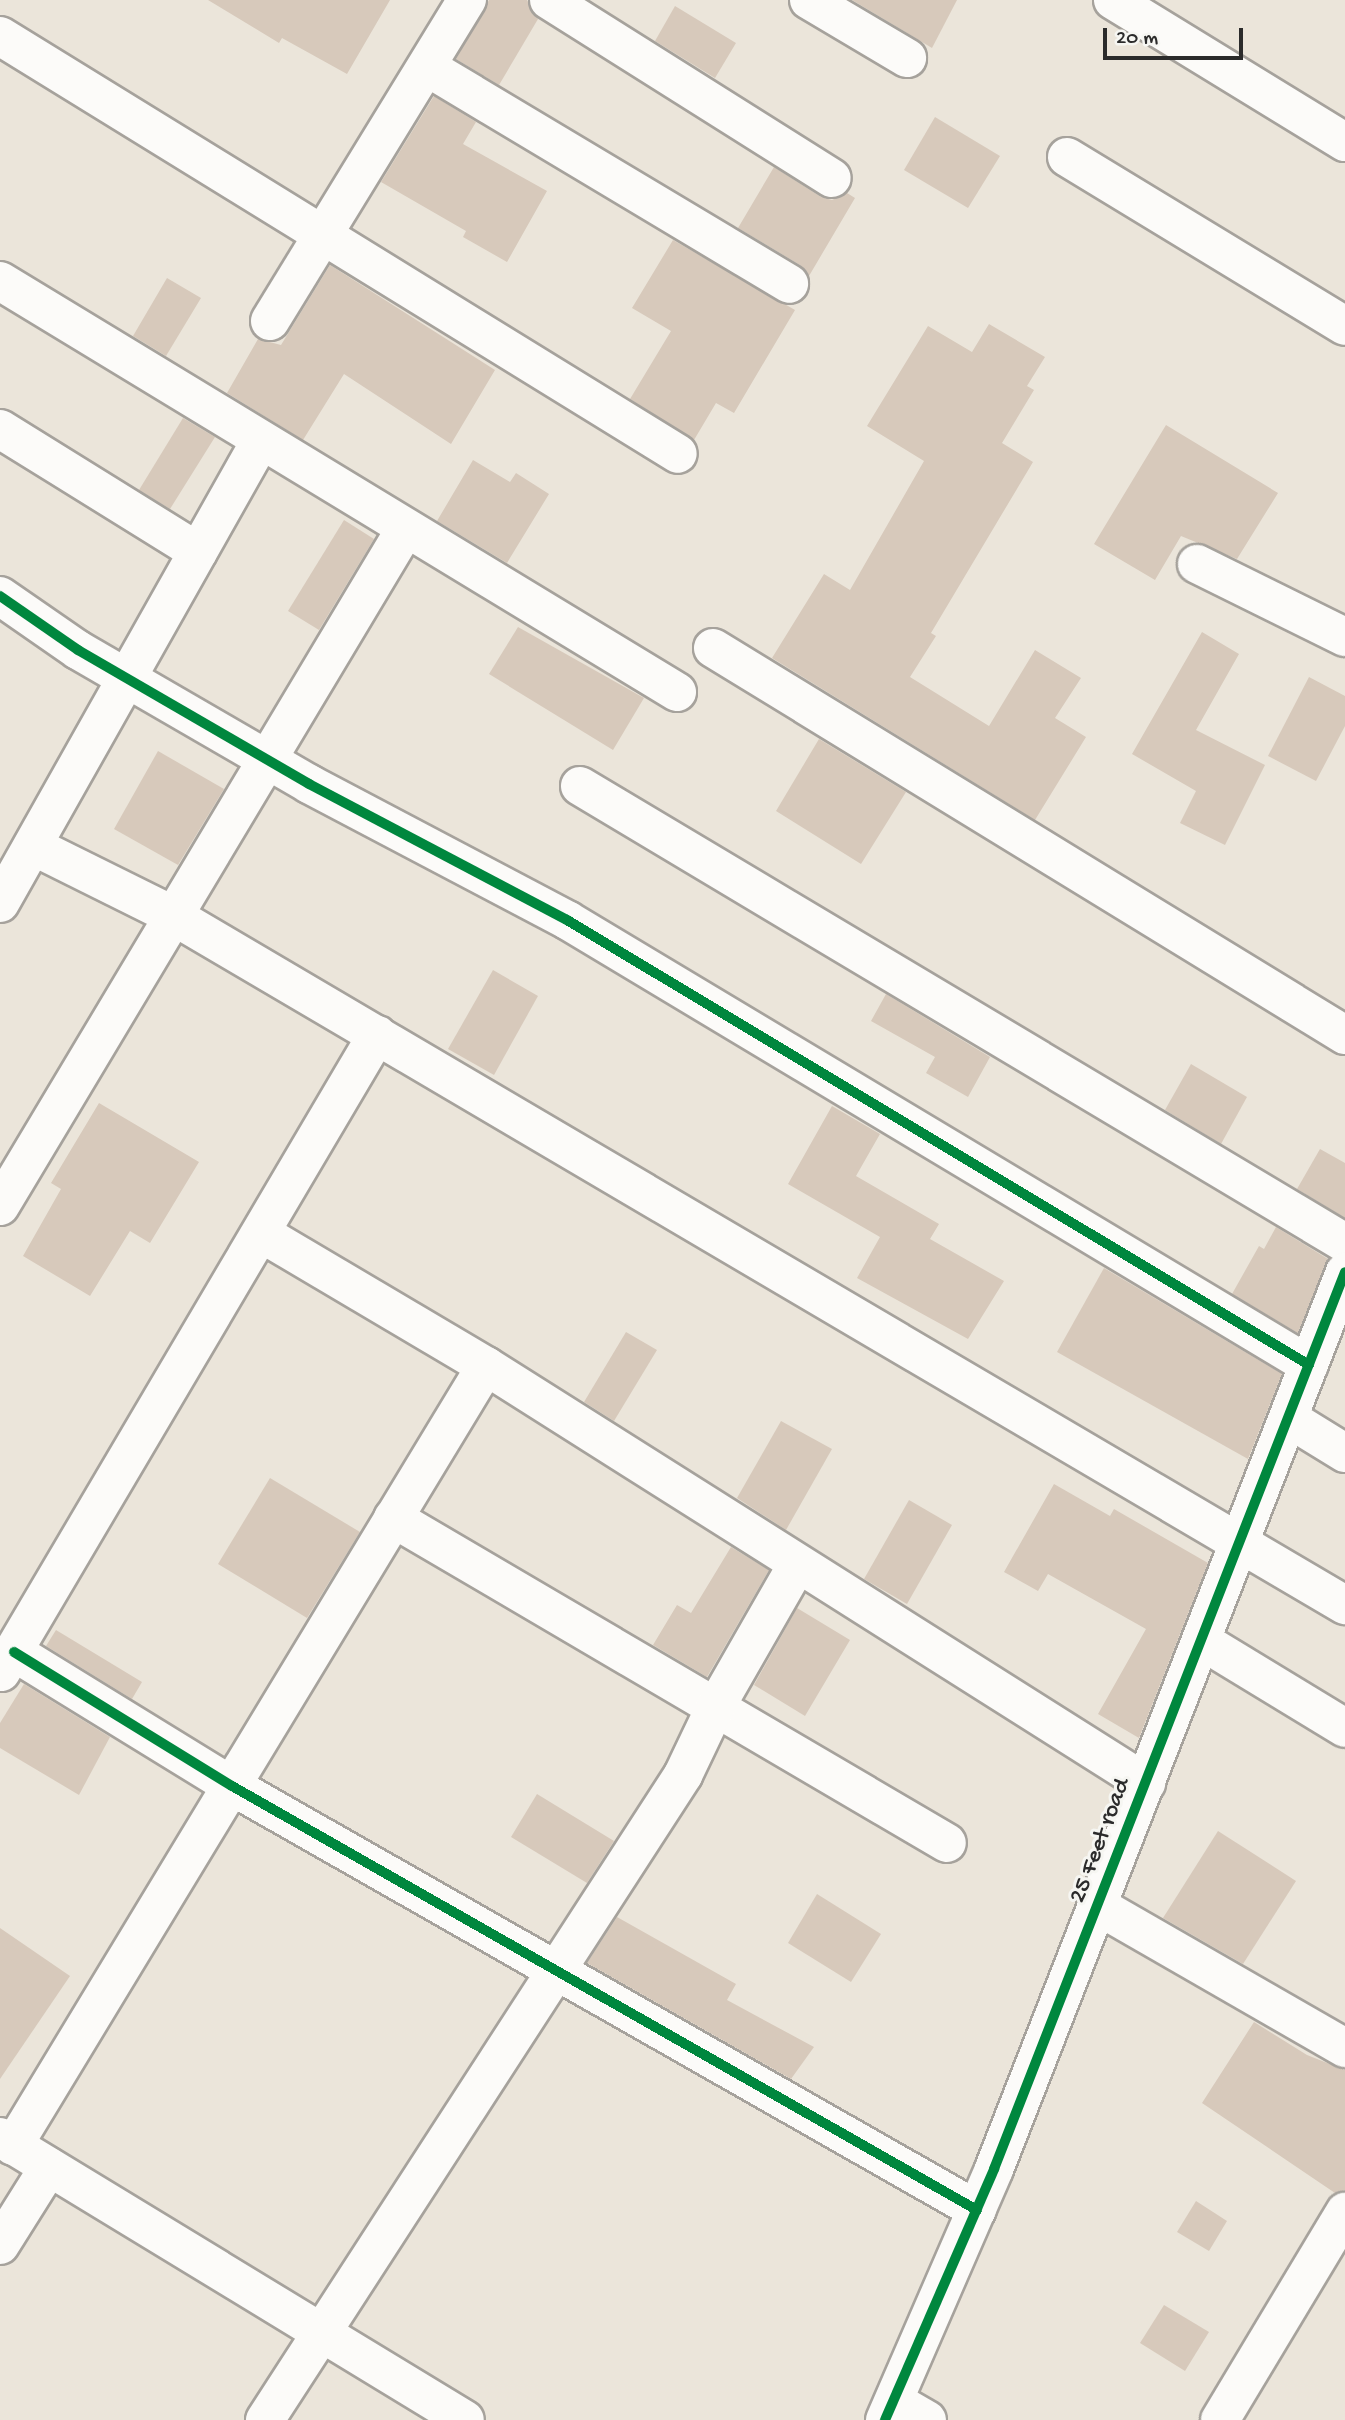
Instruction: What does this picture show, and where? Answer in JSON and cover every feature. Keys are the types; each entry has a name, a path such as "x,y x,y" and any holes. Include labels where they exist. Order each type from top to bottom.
{"street":[{"path":"270,321 324,239 467,0"},
{"path":"549,0 832,178"},
{"path":"809,0 907,58"},
{"path":"1113,0 1345,142"},
{"path":"0,36 324,239 678,454"},
{"path":"427,67 789,284"},
{"path":"1067,157 1345,326"},
{"path":"0,281 677,692"},
{"path":"0,429 198,552"},
{"path":"0,903 261,440"},
{"path":"0,1206 406,528"},
{"path":"1197,564 1345,637"},
{"path":"0,596 127,678 269,760 567,920 1309,1365"},
{"path":"713,648 1345,1035"},
{"path":"580,786 1345,1243"},
{"path":"33,846 172,915 1345,1605"},
{"path":"377,1035 7,1663 558,1968 977,2210"},
{"path":"261,1233 486,1366 797,1565 1146,1783"},
{"name":"25 Feet road","path":"889,2410 977,2210 1345,1272"},
{"path":"448,2416 7,2141 232,1786 486,1366"},
{"path":"1288,1418 1345,1453"},
{"path":"393,1518 947,1843"},
{"path":"265,2420 683,1775 715,1708 797,1565"},
{"path":"1202,1641 1345,1728"},
{"path":"1098,1906 1345,2048"},
{"path":"0,2245 49,2167"},
{"path":"1220,2420 1345,2211"},
{"path":"889,2410 927,2420"}],"building":[{"path":"208,0 390,0 347,74 282,38 279,43"},
{"path":"489,0 527,0 538,19 499,85 456,59"},
{"path":"852,0 957,0 932,48"},
{"path":"675,6 736,43 715,78 655,41"},
{"path":"434,96 476,122 463,144 547,191 507,262 463,237 466,231 381,182"},
{"path":"935,117 1000,156 968,208 904,170"},
{"path":"774,167 821,197 832,200 847,193 855,198 809,276 800,265 738,228"},
{"path":"673,240 795,310 734,413 716,403 694,440 630,399 671,331 632,308"},
{"path":"330,265 495,370 451,444 344,374 303,440 227,393 258,339 281,345"},
{"path":"167,278 201,298 166,356 133,336"},
{"path":"989,324 1045,357 1027,386 1034,390 1002,443 1033,462 931,633 936,636 910,677 989,726 1035,650 1081,678 1055,718 1086,737 1035,820 772,658 824,574 850,590 924,461 867,426 928,326 972,352"},
{"path":"183,418 215,437 170,509 139,490"},
{"path":"1166,425 1278,493 1237,559 1181,536 1155,580 1094,544"},
{"path":"473,460 510,482 516,473 549,494 507,563 437,521"},
{"path":"344,520 374,539 319,630 288,611"},
{"path":"518,627 644,698 613,750 489,674"},
{"path":"1202,632 1239,654 1196,730 1265,765 1225,845 1180,823 1196,791 1132,754"},
{"path":"1309,677 1345,696 1345,726 1316,781 1268,756"},
{"path":"819,739 906,792 861,864 776,811"},
{"path":"158,751 224,789 178,865 114,829"},
{"path":"493,970 538,996 494,1075 448,1049"},
{"path":"886,994 990,1057 968,1097 926,1073 935,1057 871,1021"},
{"path":"1191,1064 1247,1097 1221,1144 1165,1110"},
{"path":"99,1103 199,1162 150,1243 130,1231 90,1296 23,1256 61,1189 51,1183"},
{"path":"832,1106 880,1134 856,1176 939,1224 930,1239 1004,1281 968,1339 857,1278 880,1237 788,1184"},
{"path":"1320,1149 1345,1163 1345,1218 1297,1189"},
{"path":"1276,1227 1328,1259 1298,1333 1232,1294 1259,1246 1264,1249"},
{"path":"1104,1268 1282,1374 1248,1459 1057,1352"},
{"path":"626,1332 657,1350 614,1421 584,1402"},
{"path":"781,1421 832,1449 786,1530 737,1498"},
{"path":"270,1478 360,1532 307,1618 218,1564"},
{"path":"1054,1484 1110,1516 1114,1509 1208,1563 1139,1738 1098,1714 1146,1629 1048,1574 1038,1591 1004,1572"},
{"path":"909,1500 952,1525 907,1604 864,1579"},
{"path":"731,1547 769,1570 707,1677 653,1645 677,1605 691,1613"},
{"path":"797,1608 850,1640 805,1716 754,1685"},
{"path":"56,1630 142,1682 132,1699 46,1646"},
{"path":"24,1684 110,1737 79,1795 0,1748 0,1723"},
{"path":"537,1794 614,1841 587,1883 511,1837"},
{"path":"1218,1831 1296,1881 1243,1964 1163,1918"},
{"path":"817,1894 881,1934 851,1982 788,1943"},
{"path":"617,1917 736,1984 727,2000 814,2047 791,2079 587,1963"},
{"path":"0,1928 70,1976 0,2079"},
{"path":"1254,2022 1307,2055 1345,2070 1345,2190 1335,2193 1202,2103"},
{"path":"1196,2201 1227,2221 1209,2251 1177,2232"},
{"path":"1164,2305 1209,2332 1185,2371 1140,2343"}],"cycle path":[{"path":"0,596 78,650 309,784 567,920 1309,1365"},
{"path":"885,2420 994,2169 1345,1272"},
{"path":"14,1652 232,1786 977,2210"}]}
